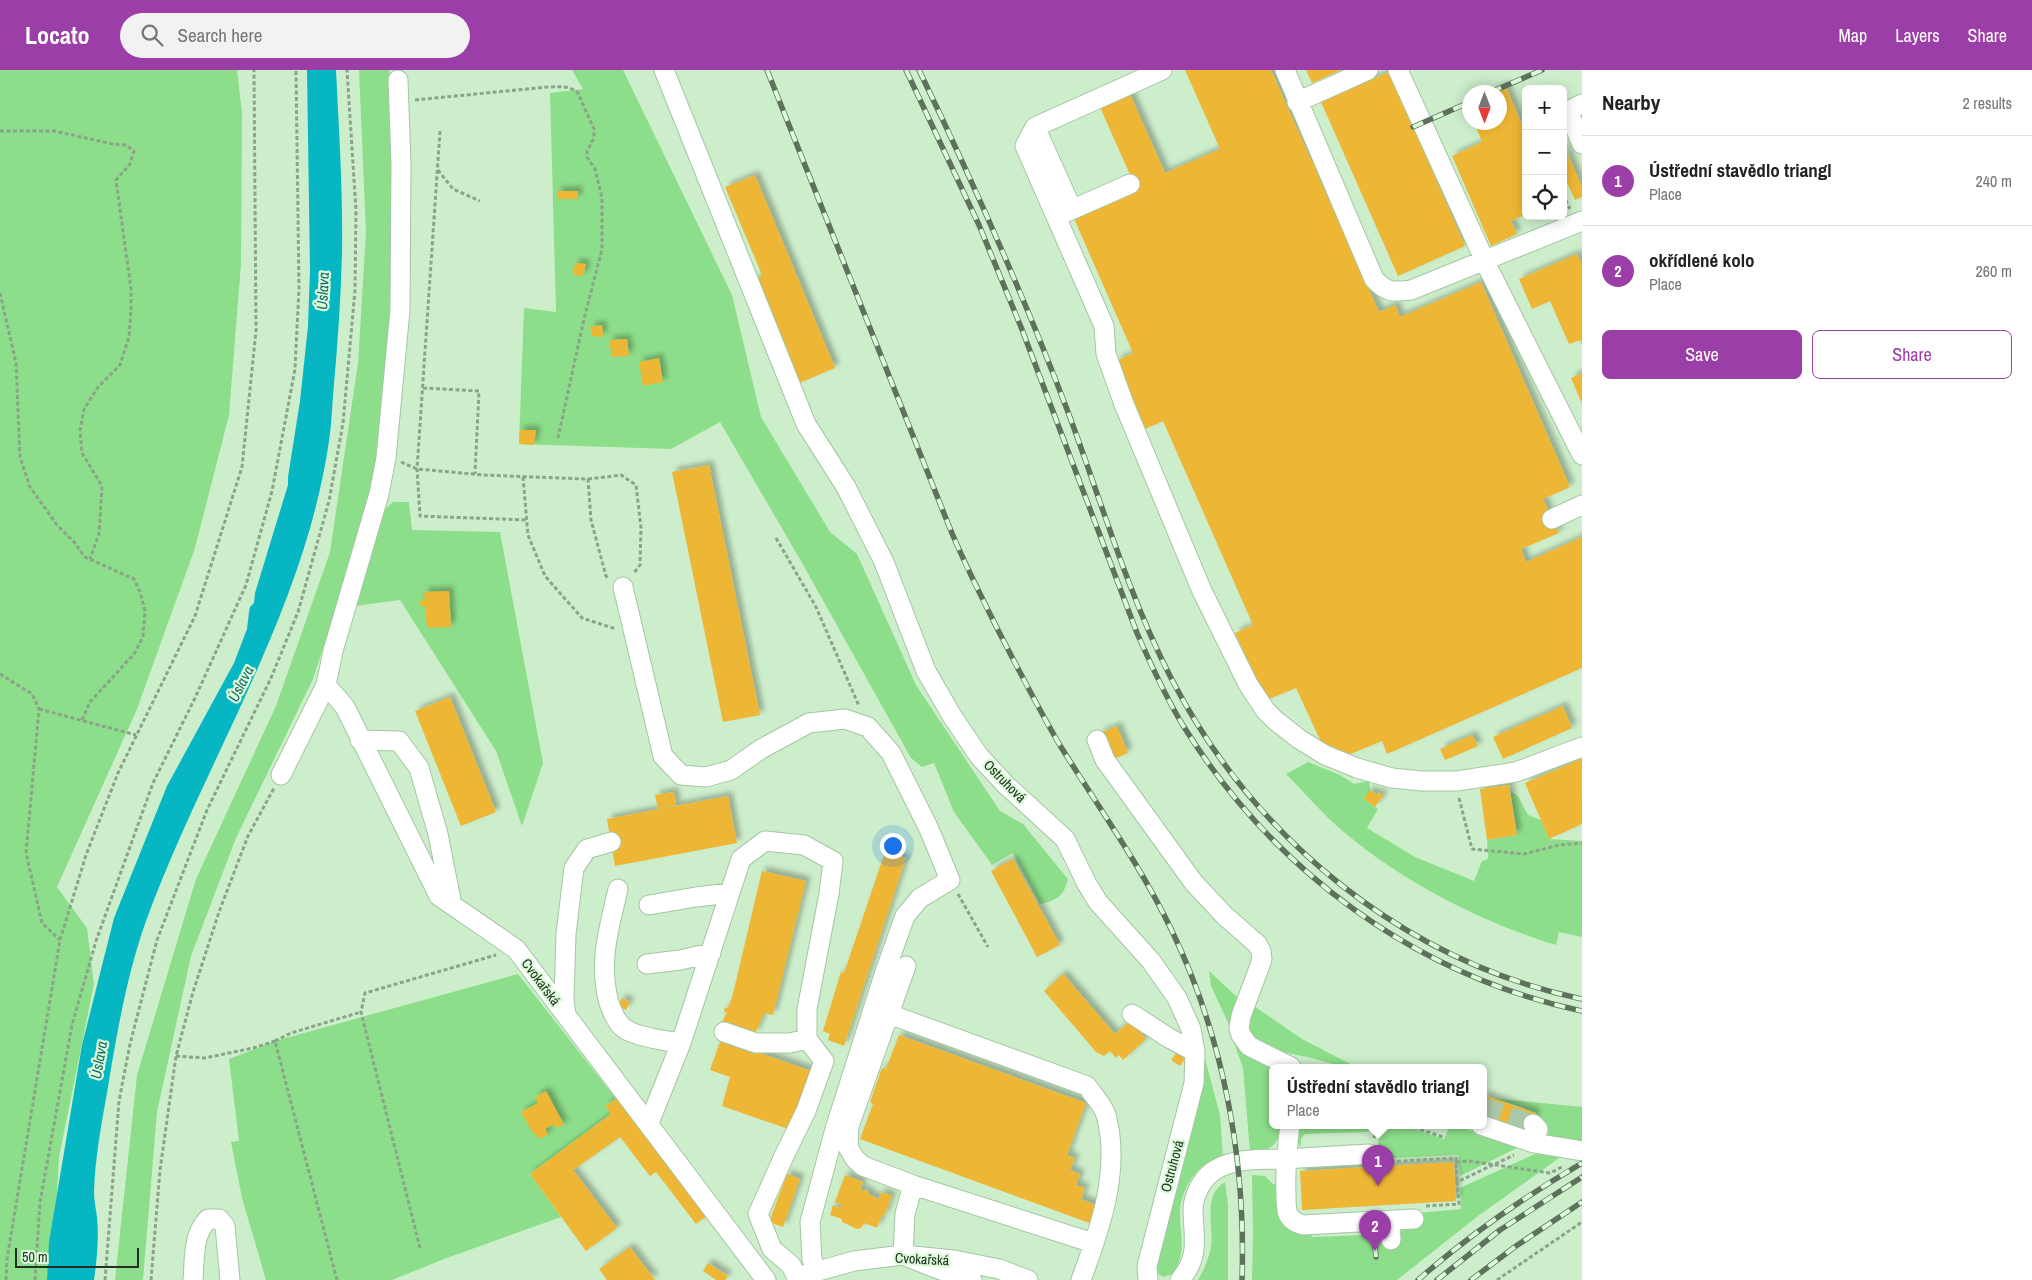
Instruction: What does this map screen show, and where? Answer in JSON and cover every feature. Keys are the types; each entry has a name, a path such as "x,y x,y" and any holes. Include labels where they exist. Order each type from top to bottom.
{"street":[{"name":"Ostruhová","path":"664,70 791,391 806,424 846,487 884,562 926,671 952,716 979,756 1006,785 1065,839 1098,902 1150,961 1177,998 1191,1029 1195,1052 1194,1083 1147,1266 1148,1280"},
{"path":"1162,70 1035,127 1104,326 1106,354 1124,404 1202,591 1248,684 1265,710 1299,739 1325,755 1357,768 1392,778 1457,781 1516,772 1582,747"},
{"path":"1285,70 1374,279 1383,289 1395,291 1411,290 1485,260 1580,227"},
{"path":"1297,102 1368,70"},
{"path":"1398,70 1485,260 1582,455"},
{"path":"280,775 326,685 333,651 379,494 386,458 400,310 401,164 398,80"},
{"path":"1582,104 1568,111 1582,144"},
{"path":"1064,213 1130,184"},
{"path":"1552,519 1582,505"},
{"path":"623,587 663,756 681,775 706,777 731,770 761,749 808,723 845,719 868,727 891,753 928,829 950,880 920,898 905,916 885,972 835,1129 810,1222 812,1259 816,1271"},
{"name":"Cvokařská","path":"326,685 345,707 439,896 516,949 766,1280"},
{"path":"360,740 399,741 419,768 438,834 452,904"},
{"path":"1097,740 1105,760 1194,883 1224,916 1257,944 1261,951 1262,959 1241,1016 1241,1035 1249,1046 1285,1064"},
{"path":"649,1123 681,1043 741,859 765,841 804,845 832,862 829,894 808,1009 808,1039 824,1061 806,1111 758,1214 772,1249 791,1265 793,1279"},
{"path":"566,1014 564,1000 566,934 574,868 587,849 611,842"},
{"path":"618,889 604,953 604,984 612,1013 624,1029 655,1039 681,1043"},
{"path":"648,905 730,893"},
{"path":"647,964 680,960 711,953"},
{"path":"906,966 849,1126 848,1147 855,1158 863,1166 913,1185 1093,1243"},
{"path":"889,1014 1087,1086 1106,1113 1112,1153 1104,1212 1081,1280"},
{"path":"1132,1014 1195,1052"},
{"path":"724,1032 756,1043 790,1043 808,1039"},
{"path":"1533,1124 1538,1129 1534,1143"},
{"path":"1487,1127 1534,1143 1582,1151"},
{"path":"1290,1129 1286,1158 1287,1210 1288,1215 1293,1220 1304,1225 1390,1220 1418,1213"},
{"path":"1180,1280 1185,1274 1195,1248 1193,1207 1195,1196 1205,1178 1214,1170 1226,1164 1253,1160 1372,1158"},
{"path":"903,1255 905,1214 913,1185"},
{"path":"193,1280 196,1241 200,1227 208,1219 219,1219 225,1226 230,1280"},
{"path":"1390,1220 1391,1240"},
{"name":"Cvokařská","path":"793,1279 854,1261 903,1255 938,1269 999,1269 1028,1280"},
{"path":"938,1269 972,1280"}],"path":[{"path":"6,1280 7,1259 60,940 86,855 118,773 195,616 242,467 256,331 254,70"},
{"path":"35,1280 40,1202 72,1025 96,941 154,783 246,585 272,491 295,369 299,297 296,70"},
{"path":"105,1280 119,1101 130,1044 157,940 207,810 271,678 298,612 322,529 336,468 344,413 355,290 356,211 346,70"},
{"path":"400,102 547,87 574,88 578,93 594,129 594,138 587,152 587,157 595,169 602,198 602,249 584,319 558,438"},
{"path":"0,131 54,131 112,144 126,145 134,151 130,164 116,180 131,289 129,337 120,366 98,387 84,409 80,431 82,453 102,486 98,534 90,559"},
{"path":"440,132 417,469 420,516 526,520"},
{"path":"437,170 453,189 480,201"},
{"path":"0,293 16,363 20,456 30,487 57,525 74,542 85,557 134,579 145,611 143,636 134,654 90,702 82,720"},
{"path":"423,388 480,391 475,474"},
{"path":"406,463 417,469 523,477 588,479 621,475 636,485 640,528 640,565 623,587 606,576 591,520 588,479"},
{"path":"523,477 528,535 545,576 582,618 634,635"},
{"path":"776,538 816,607 868,727"},
{"path":"0,674 32,694 39,709 26,854 42,924 60,940"},
{"path":"39,709 136,735"},
{"path":"151,1280 160,1170 176,1056 219,912 248,836 280,775"},
{"path":"1457,781 1460,808 1472,849 1524,854 1559,845 1582,843"},
{"path":"950,880 988,947"},
{"path":"420,1248 361,1012 365,993 516,949"},
{"path":"176,1056 205,1058 253,1048 275,1041 291,1033 361,1012"},
{"path":"275,1041 338,1280"},
{"path":"1420,1129 1443,1137"},
{"path":"1457,1182 1526,1149 1534,1143"},
{"path":"1372,1158 1456,1158 1459,1204 1418,1213"},
{"path":"1456,1162 1469,1161 1550,1172 1566,1164"},
{"path":"1497,1280 1582,1222"}],"green space":[{"path":"0,70 237,70 242,113 241,264 229,415 195,548 137,709 57,887 87,928 94,984 59,1157 52,1280 0,1280"},
{"path":"359,70 389,70 395,156 387,381 371,500 313,679 236,838 191,956 157,1112 143,1280 115,1280 137,1075 196,879 276,706 330,552 358,363 366,232"},
{"path":"572,70 623,70 732,295 761,417 830,532 857,554 916,685 1000,811 1023,824 1068,879 1059,897 1040,904 1013,853 992,865 954,812 934,763 922,767 911,758 801,561 720,422 671,449 519,444 524,308 556,312 550,93 583,89"},
{"path":"393,502 409,502 412,530 500,532 543,763 522,826 496,751 400,600 355,606 356,600 360,597 360,580 379,514"},
{"path":"1308,762 1340,775 1354,784 1369,781 1370,790 1364,799 1378,809 1367,828 1415,857 1474,881 1482,861 1488,859 1487,840 1517,835 1510,791 1518,796 1528,815 1541,820 1549,839 1582,841 1582,937 1559,932 1556,945 1528,936 1472,913 1392,868 1337,826 1286,774"},
{"path":"1209,971 1238,998 1233,1007 1231,1029 1211,986"},
{"path":"518,974 616,1099 605,1106 611,1114 530,1174 561,1217 444,1259 392,1280 266,1280 242,1198 231,1142 239,1141 229,1059 275,1041"},
{"path":"1251,1004 1302,1039 1350,1064 1333,1064 1275,1049 1260,1041 1247,1027"},
{"path":"1233,1040 1269,1064 1269,1129 1280,1129 1275,1143 1263,1150 1250,1152 1243,1068"},
{"path":"1202,1047 1220,1115 1223,1157 1203,1166 1188,1184 1182,1199 1180,1214 1182,1244 1180,1258 1173,1274 1163,1277 1156,1272 1155,1265"},
{"path":"1491,1098 1582,1107 1582,1145 1549,1137 1547,1128 1536,1115 1518,1106"},
{"path":"1297,1129 1372,1129 1365,1132 1305,1134 1301,1139 1301,1147 1297,1142"},
{"path":"1380,1129 1415,1129 1444,1139 1448,1129 1467,1129 1519,1147 1460,1176 1458,1155 1379,1159 1378,1135"},
{"path":"1535,1154 1562,1156 1478,1216 1397,1280 1252,1280 1252,1175 1265,1176 1273,1184 1279,1185 1282,1219 1285,1225 1291,1229 1311,1232 1312,1237 1367,1235 1367,1229 1372,1229 1381,1235 1400,1236 1401,1232 1418,1213 1461,1209 1460,1188"},
{"path":"1225,1182 1228,1205 1228,1280 1198,1280 1206,1264 1211,1247 1211,1202 1218,1188"}],"water":[{"name":"Úslava","path":"307,70 336,70 342,207 340,302 331,427 316,504 298,566 276,626 170,861 139,941 118,1028 97,1155 94,1192 98,1241 94,1280 47,1280 49,1242 82,1045 114,918 167,786 234,663 247,629 250,607 254,603 255,593 288,485 308,326 310,271"}],"building":[{"path":"1185,70 1271,70 1312,162 1314,161 1319,173 1317,174 1379,312 1395,305 1400,317 1481,282 1570,487 1543,499 1559,533 1521,549 1526,562 1582,537 1582,668 1387,754 1382,741 1348,755 1321,742 1296,688 1264,701 1235,633 1253,625 1163,421 1145,429 1116,361 1133,353 1072,214 1135,186 1099,105 1129,92 1165,173 1220,149"},
{"path":"1306,70 1341,70 1312,83"},
{"path":"1389,72 1465,246 1398,276 1321,102"},
{"path":"1507,90 1522,125 1522,216 1511,221 1517,234 1491,246 1452,156 1482,142 1477,130 1507,130"},
{"path":"1567,152 1582,187 1582,197 1575,200 1567,183"},
{"path":"755,175 835,368 797,384 754,279 762,275 725,187"},
{"path":"557,191 578,191 578,199 557,199"},
{"path":"1577,254 1582,265 1582,345 1580,340 1569,344 1550,301 1532,309 1519,279"},
{"path":"575,263 586,264 583,276 573,275"},
{"path":"602,325 603,337 592,336 590,327"},
{"path":"627,339 629,356 612,357 609,340"},
{"path":"659,358 663,382 643,386 639,362"},
{"path":"1582,373 1582,404 1571,378"},
{"path":"520,430 536,430 534,445 519,444"},
{"path":"709,465 760,715 723,722 672,472"},
{"path":"449,591 451,627 427,628 425,607 420,605 420,601 425,599 424,592"},
{"path":"450,697 496,812 461,826 415,711"},
{"path":"1563,706 1572,728 1503,759 1493,737"},
{"path":"1117,726 1128,753 1111,760 1099,734"},
{"path":"1472,735 1478,746 1445,760 1440,749"},
{"path":"1581,759 1582,824 1549,839 1525,783"},
{"path":"1509,785 1517,835 1487,840 1480,789"},
{"path":"1370,790 1377,795 1379,792 1383,796 1375,807 1364,799"},
{"path":"674,792 676,805 658,809 655,795"},
{"path":"728,796 737,843 615,866 607,819"},
{"path":"885,852 906,858 844,1046 828,1040 830,1034 823,1031 841,972 844,973"},
{"path":"1013,859 1060,945 1037,957 991,871"},
{"path":"762,871 806,881 773,1015 764,1013 755,1034 722,1022 727,1012 724,1012 725,1007 728,1008 732,998"},
{"path":"1063,974 1115,1034 1130,1021 1146,1039 1123,1060 1119,1055 1116,1058 1110,1051 1104,1056 1096,1052 1044,991"},
{"path":"622,998 630,1002 626,1010 618,1006"},
{"path":"899,1035 1086,1103 1067,1155 1075,1158 1070,1170 1080,1174 1076,1185 1085,1188 1081,1199 1099,1206 1092,1224 860,1139 873,1104 870,1102 882,1068 886,1069"},
{"path":"720,1042 756,1054 757,1052 811,1071 796,1114 794,1113 788,1129 722,1106 730,1077 710,1070"},
{"path":"1178,1051 1186,1057 1180,1066 1171,1060"},
{"path":"546,1091 564,1125 556,1128 554,1124 545,1129 548,1135 539,1139 536,1134 534,1135 521,1112 538,1103 535,1097"},
{"path":"1487,1096 1536,1113 1529,1134 1487,1119"},
{"path":"616,1099 708,1215 696,1224 656,1172 650,1176 620,1137 573,1170 617,1228 586,1251 530,1174 611,1114 605,1106"},
{"path":"1454,1162 1456,1201 1302,1210 1300,1171"},
{"path":"787,1174 800,1179 783,1227 769,1222"},
{"path":"845,1175 863,1182 860,1190 868,1191 870,1195 879,1199 881,1192 892,1196 877,1228 864,1223 861,1228 857,1229 842,1222 842,1219 830,1215 833,1205 840,1208 842,1205 835,1202"},
{"path":"630,1247 655,1280 607,1280 599,1269"},
{"path":"708,1263 728,1276 725,1280 716,1280 703,1271"}],"tunnel":[{"path":"1487,1108 1533,1124"}],"railway":[{"path":"767,70 967,567 1045,719 1147,883 1172,931 1190,972 1218,1057 1228,1101 1240,1190 1242,1280"},
{"path":"906,70 979,225 1021,327 1142,645 1177,716 1220,779 1261,827 1305,871 1354,910 1406,943 1462,972 1521,994 1582,1011"},
{"path":"919,70 959,154 1034,325 1141,612 1170,676 1204,735 1244,789 1290,839 1340,884 1395,923 1454,955 1516,981 1582,999"},
{"path":"1507,85 1542,70"},
{"path":"1413,127 1462,106"},
{"path":"1418,1280 1497,1218 1539,1189 1582,1163"},
{"path":"1437,1280 1500,1230 1582,1177"},
{"path":"1471,1280 1516,1246 1582,1202"},
{"path":"1375,1246 1376,1257"}],"place":[{"name":"Ústřední stavědlo triangl","path":"1378,1186"},
{"name":"okřídlené kolo","path":"1375,1251"}]}
